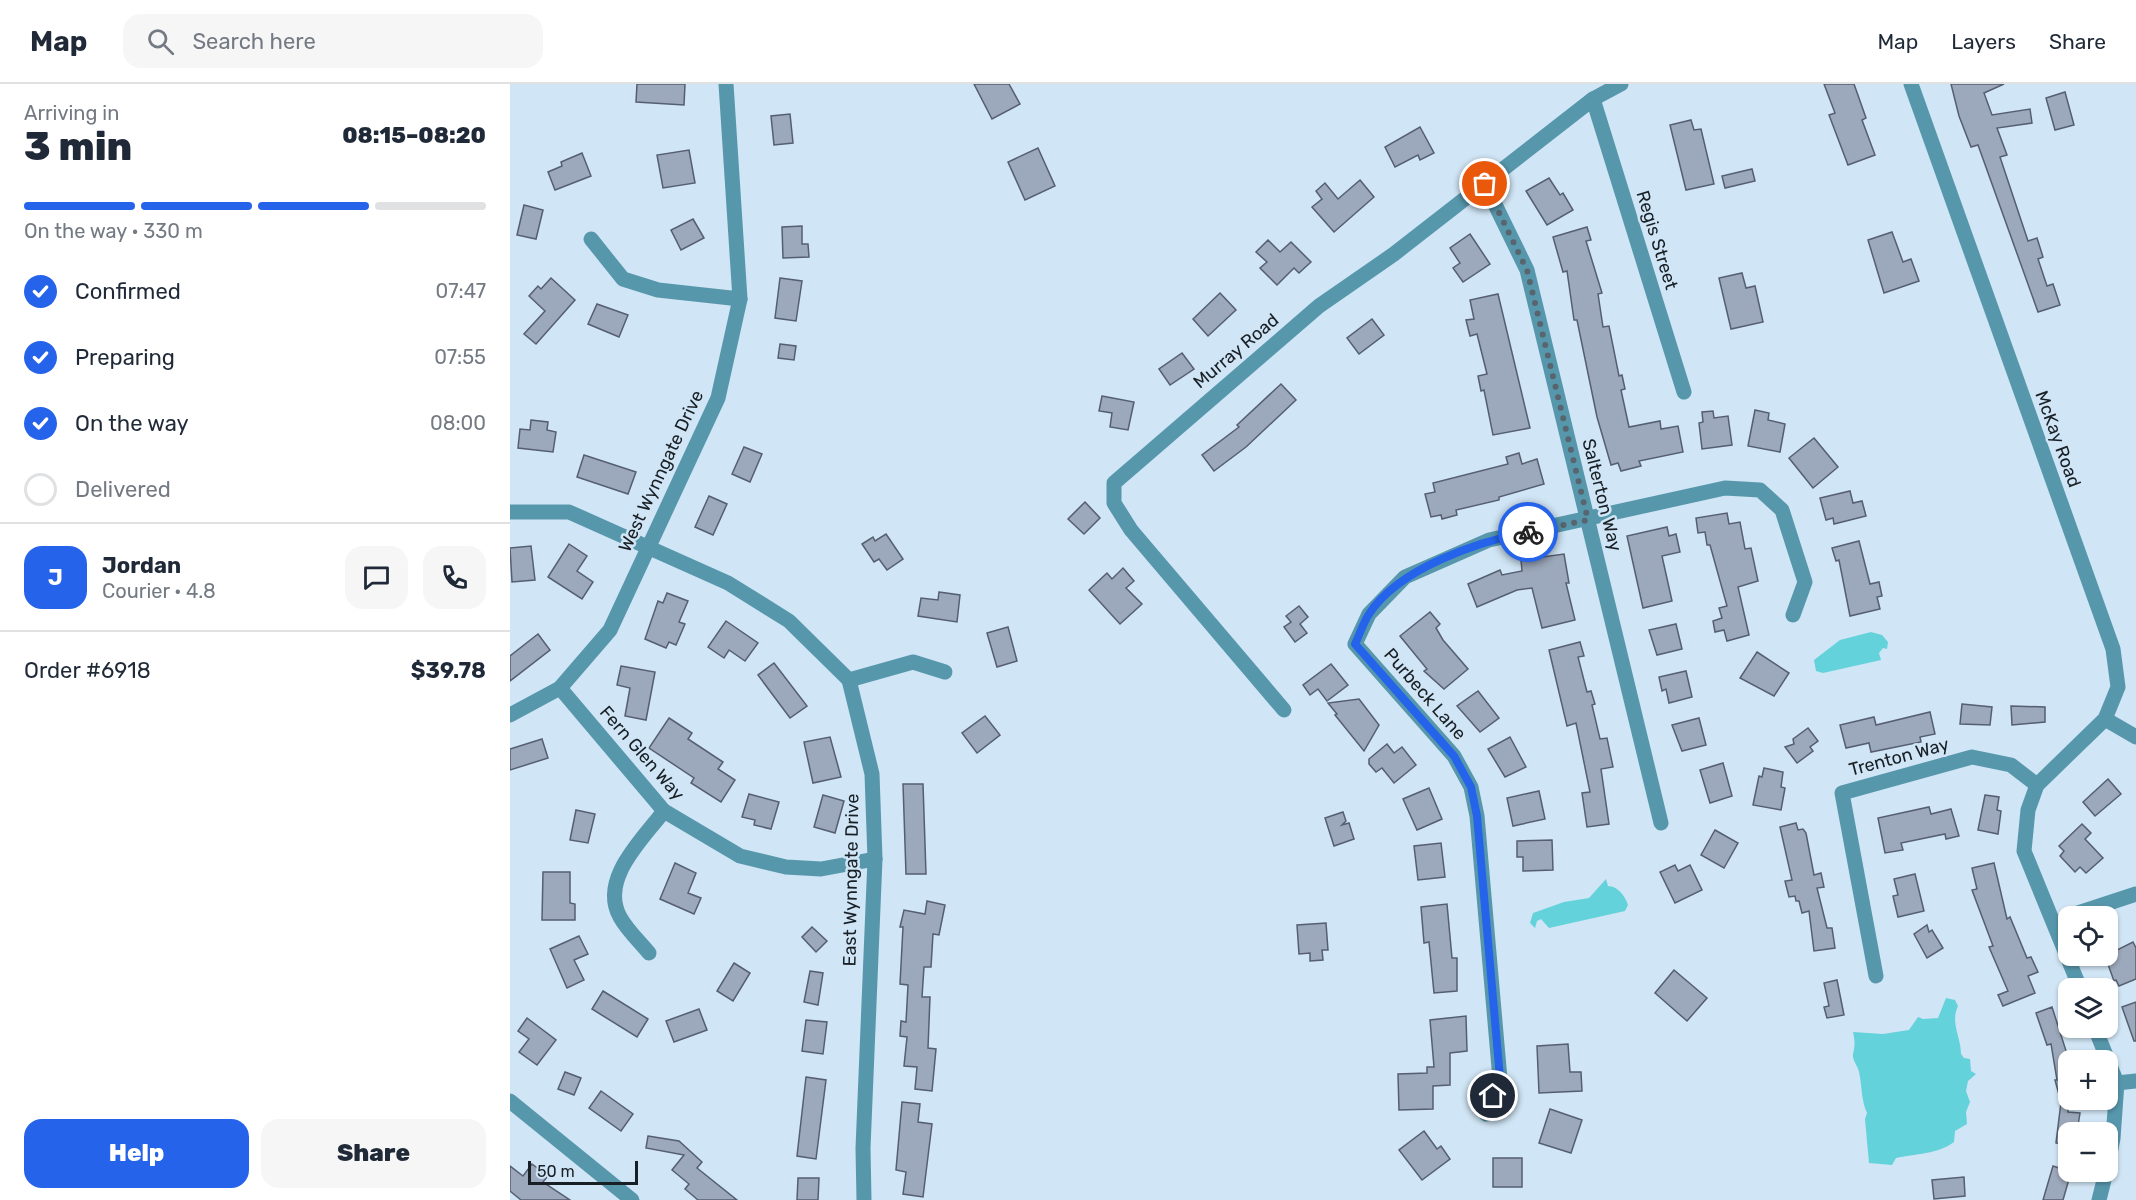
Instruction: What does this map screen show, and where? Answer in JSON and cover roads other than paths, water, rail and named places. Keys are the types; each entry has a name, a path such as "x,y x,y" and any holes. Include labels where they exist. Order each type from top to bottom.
{"street":[{"name":"West Wynngate Drive","path":"510,715 560,688 610,630 718,398 740,299 726,84"},
{"name":"Murray Road","path":"1284,710 1131,530 1114,503 1114,483 1319,306 1394,254 1593,99 1621,84"},
{"name":"McKay Road","path":"1911,84 2113,649 2118,687 2105,719 2037,785"},
{"name":"Regis Street","path":"1593,99 1684,392"},
{"name":"Salterton Way","path":"1485,184 1527,270 1661,823"},
{"path":"591,239 623,279 658,290 740,299"},
{"path":"1588,520 1725,488 1760,490 1782,510 1805,582 1793,615"},
{"path":"510,512 569,512 728,583 789,621 849,680 913,662 945,672"},
{"name":"Purbeck Lane","path":"1486,1114 1500,1078 1477,816 1471,787 1454,756 1355,644 1369,614 1405,577 1489,540 1588,520"},
{"name":"East Wynngate Drive","path":"849,680 872,774 874,859 863,1148 864,1200"},
{"name":"Fern Glen Way","path":"560,688 664,812 740,856 786,867 821,869 874,859"},
{"path":"2105,719 2136,737"},
{"name":"Trenton Way","path":"1876,976 1842,793 1972,758 2011,765 2037,785"},
{"path":"2037,785 2028,810 2024,851 2058,908"},
{"path":"649,953 619,916 614,896 617,876 664,812"},
{"path":"2100,906 2136,894"},
{"path":"2118,1083 2136,1081"},
{"path":"510,1101 632,1200"},
{"path":"2099,1200 2104,1182"}],"water":[{"path":"1871,632 1882,635 1888,642 1887,649 1883,648 1879,653 1881,660 1823,673 1816,671 1814,660 1840,640"},
{"path":"1606,879 1608,886 1621,892 1625,898 1628,905 1625,911 1549,928 1541,919 1537,921 1535,928 1530,923 1533,913 1564,902 1589,898"},
{"path":"1946,998 1955,1000 1958,1006 1955,1024 1961,1054 1964,1058 1970,1059 1971,1071 1976,1074 1968,1081 1966,1091 1970,1102 1966,1112 1967,1124 1955,1131 1954,1142 1941,1149 1896,1158 1892,1165 1869,1163 1865,1119 1867,1113 1859,1072 1853,1056 1853,1032 1883,1034 1909,1030 1918,1017 1938,1018"}]}
